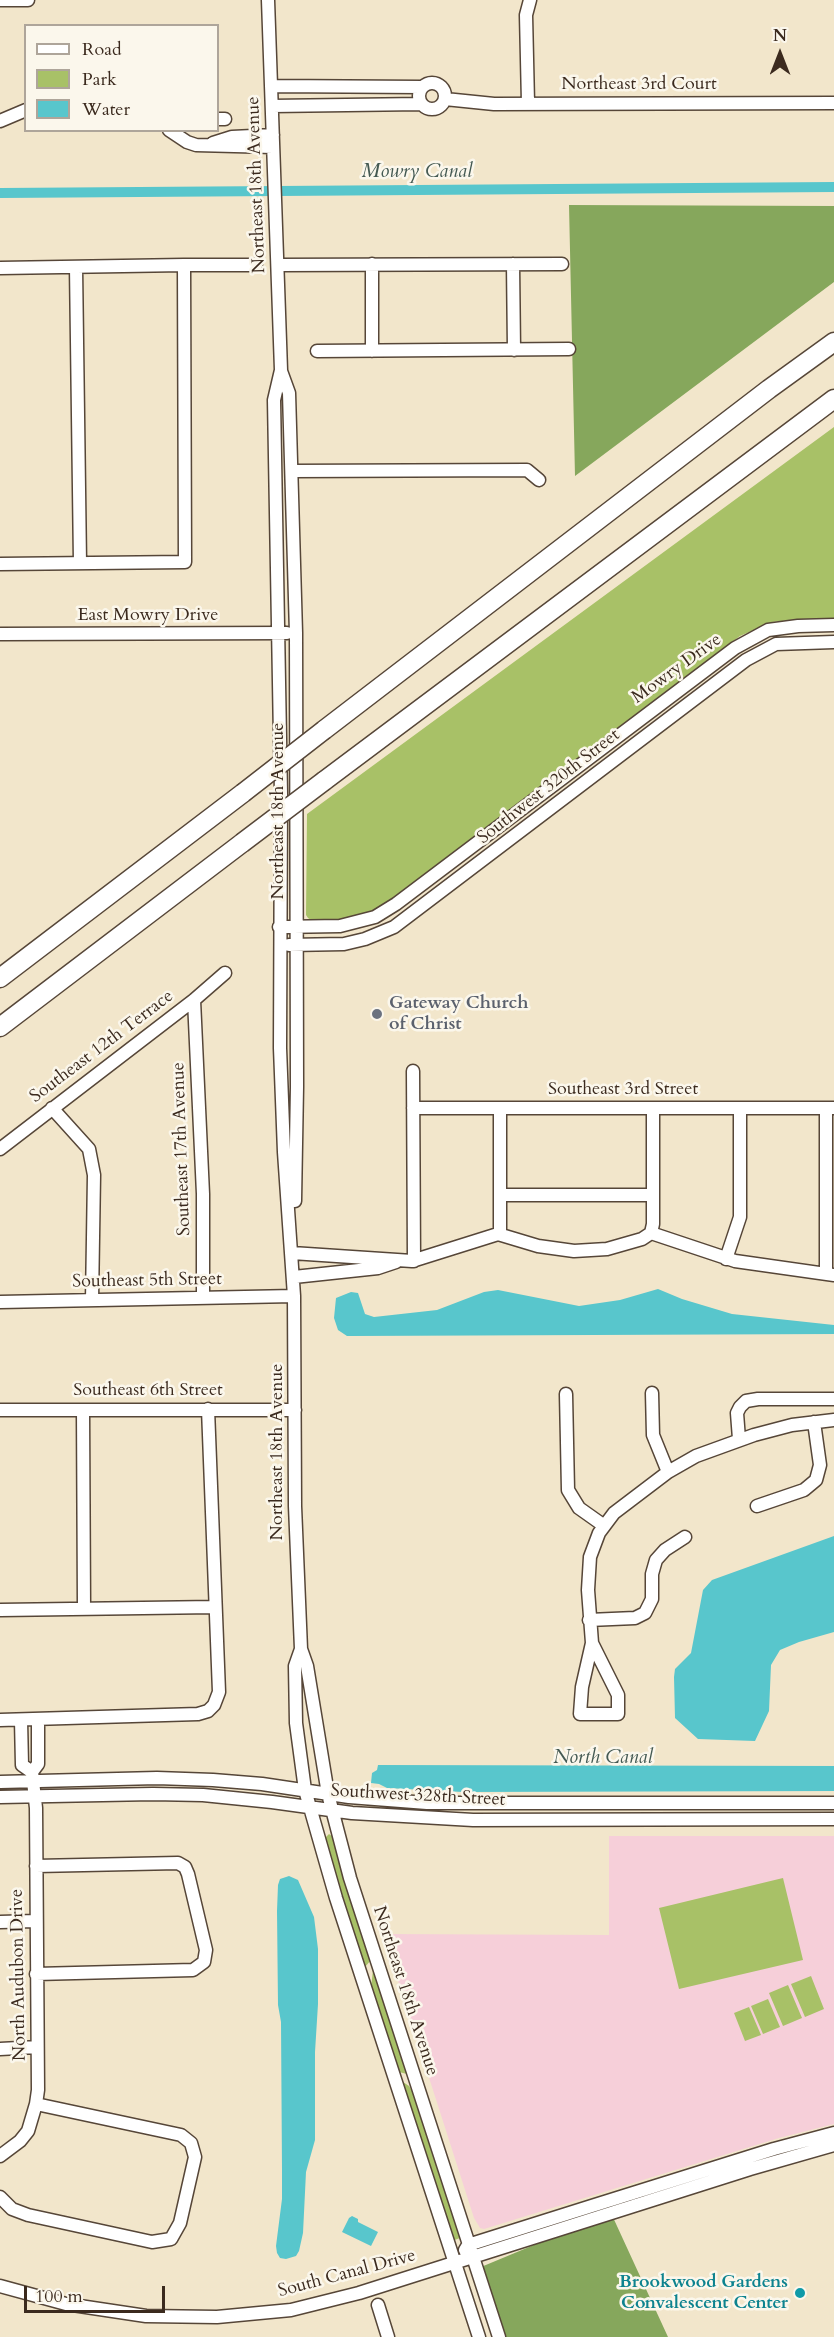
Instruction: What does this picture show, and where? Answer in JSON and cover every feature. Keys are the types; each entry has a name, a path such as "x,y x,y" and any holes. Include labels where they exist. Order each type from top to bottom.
{"highway":[{"path":"770,389 799,358 834,331"},
{"path":"0,978 834,342"},
{"path":"0,1027 834,399"}],"street":[{"path":"0,0 28,0"},
{"name":"Northeast 18th Avenue","path":"268,0 281,370 274,400 281,795 279,927 281,1100 294,1277 295,1506 301,1649 307,1666 328,1794 350,1878 499,2337"},
{"path":"528,103 526,15 530,0"},
{"path":"271,86 422,87 429,83 438,84 444,90 445,99 440,106 436,109 427,109 421,104 418,94 422,87"},
{"name":"Northeast 3rd Court","path":"445,99 494,104 834,103"},
{"path":"272,106 421,104"},
{"path":"0,121 24,111"},
{"path":"173,132 188,142 206,145 232,137 273,141"},
{"path":"372,264 372,351"},
{"path":"513,264 513,350"},
{"path":"279,265 562,264"},
{"path":"0,564 185,562 184,265"},
{"path":"0,268 256,265"},
{"path":"76,267 80,563"},
{"path":"317,351 569,349"},
{"name":"Northeast 18th Avenue","path":"281,370 289,393 296,633 297,1127 292,1254"},
{"path":"292,471 526,470 539,480"},
{"name":"Mowry Drive","path":"279,927 348,925 366,921 381,914 735,648 768,630 834,625"},
{"name":"East Mowry Drive","path":"0,634 296,633"},
{"name":"Southwest 320th Street","path":"279,945 344,944 365,939 394,927 746,660 776,644 834,642"},
{"name":"Southeast 12th Terrace","path":"0,1149 194,1000 225,973"},
{"name":"Southeast 17th Avenue","path":"194,1000 203,1194 203,1298"},
{"path":"412,1071 414,1261"},
{"path":"52,1108 89,1149 94,1175 92,1300"},
{"name":"Southeast 3rd Street","path":"413,1108 830,1108"},
{"path":"500,1108 500,1234"},
{"path":"292,1254 414,1261 500,1234 538,1246 574,1251 615,1247 642,1239 651,1233 653,1224 653,1108"},
{"path":"726,1259 740,1217 740,1108"},
{"path":"651,1233 743,1263 830,1274 830,1108"},
{"path":"500,1195 653,1194"},
{"path":"294,1277 378,1268 400,1261"},
{"name":"Southeast 5th Street","path":"0,1302 294,1296"},
{"path":"567,1394 568,1490 579,1508 603,1525"},
{"path":"652,1394 653,1435 668,1472"},
{"path":"739,1439 737,1413 746,1401 834,1399"},
{"path":"0,1720 142,1716 208,1711 214,1705 219,1692 208,1409"},
{"name":"Southeast 6th Street","path":"0,1410 295,1410"},
{"path":"83,1410 84,1608"},
{"path":"592,1643 582,1687 580,1714 618,1714 618,1695 592,1643 588,1583 590,1557 595,1540 603,1525 625,1504 668,1472 696,1456 739,1439 792,1425 834,1420"},
{"path":"757,1506 804,1490 816,1480 820,1465 814,1422"},
{"path":"589,1620 635,1618 645,1613 652,1599 652,1574 656,1560 665,1550 685,1538"},
{"path":"0,1610 214,1607"},
{"name":"Northeast 18th Avenue","path":"301,1649 295,1666 300,1756 305,1790 364,1986 479,2337"},
{"path":"21,1719 22,1765 32,1776 38,1764 38,1719"},
{"path":"300,1756 321,1755"},
{"name":"Southwest 328th Street","path":"0,1782 32,1776 194,1779 427,1803 834,1803"},
{"name":"North Audubon Drive","path":"0,2156 20,2141 28,2131 38,2090 36,1866 32,1776"},
{"name":"Southwest 328th Street","path":"0,1797 186,1794 228,1797 333,1811 465,1820 834,1819"},
{"path":"605,1819 615,1803"},
{"path":"36,1866 178,1863 185,1867 188,1874 206,1950 204,1962 193,1970 36,1974"},
{"path":"0,1922 35,1921"},
{"path":"364,1986 368,1970 376,1960"},
{"path":"0,2049 37,2047"},
{"path":"394,2076 409,2079 417,2085"},
{"path":"0,2197 12,2209 28,2215 152,2242 171,2239 180,2223 195,2157 191,2143 181,2135 36,2104"},
{"name":"South Canal Drive","path":"0,2286 36,2297 122,2314 169,2317 217,2317 265,2313 318,2304 454,2263 470,2251 774,2149 834,2133"},
{"name":"South Canal Drive","path":"470,2251 834,2145"},
{"path":"378,2305 388,2337"}],"shaded area":[{"path":"609,1836 834,1836 834,2124 779,2138 484,2229 480,2228 474,2218 383,1934 609,1935"}],"green space":[{"path":"569,205 834,206 834,282 575,476"},
{"path":"834,427 834,620 772,622 740,636 385,905 343,921 312,921 308,918 306,915 307,814"},
{"path":"329,1834 333,1837 371,1960 365,1967 327,1852 325,1838"},
{"path":"783,1878 803,1960 679,1989 659,1908"},
{"path":"373,1970 407,2074 399,2072 371,1988"},
{"path":"811,1976 824,2009 805,2017 791,1984"},
{"path":"788,1985 802,2018 783,2026 769,1993"},
{"path":"768,1999 780,2027 763,2034 751,2006"},
{"path":"749,2007 761,2035 745,2041 734,2013"},
{"path":"403,2082 414,2094 460,2238 452,2241"},
{"path":"611,2213 668,2337 506,2337 481,2267"}],"water":[{"path":"658,1289 732,1314 834,1325 834,1334 347,1336 338,1330 334,1318 336,1298 351,1292 358,1293 365,1314 374,1317 437,1310 484,1292 498,1290 579,1306 620,1300"},
{"path":"834,1536 834,1632 780,1650 771,1665 769,1711 755,1741 698,1739 675,1718 674,1677 675,1669 691,1653 703,1590 712,1580"},
{"name":"North Canal","path":"378,1765 834,1766 834,1791 463,1792 387,1788 371,1783 372,1773 377,1770"},
{"path":"289,1876 298,1880 314,1917 318,1949 318,2004 315,2052 315,2140 306,2172 303,2233 299,2251 296,2256 286,2259 280,2258 276,2246 282,2199 281,2022 278,2005 277,1911 280,1879"},
{"path":"352,2216 358,2219 358,2222 378,2232 371,2246 342,2232"}],"waterway":[{"name":"Mowry Canal","path":"0,193 834,187"}],"place":[{"name":"Gateway Church of Christ","path":"377,1014"},
{"name":"Brookwood Gardens Convalescent Center","path":"800,2293"}]}
